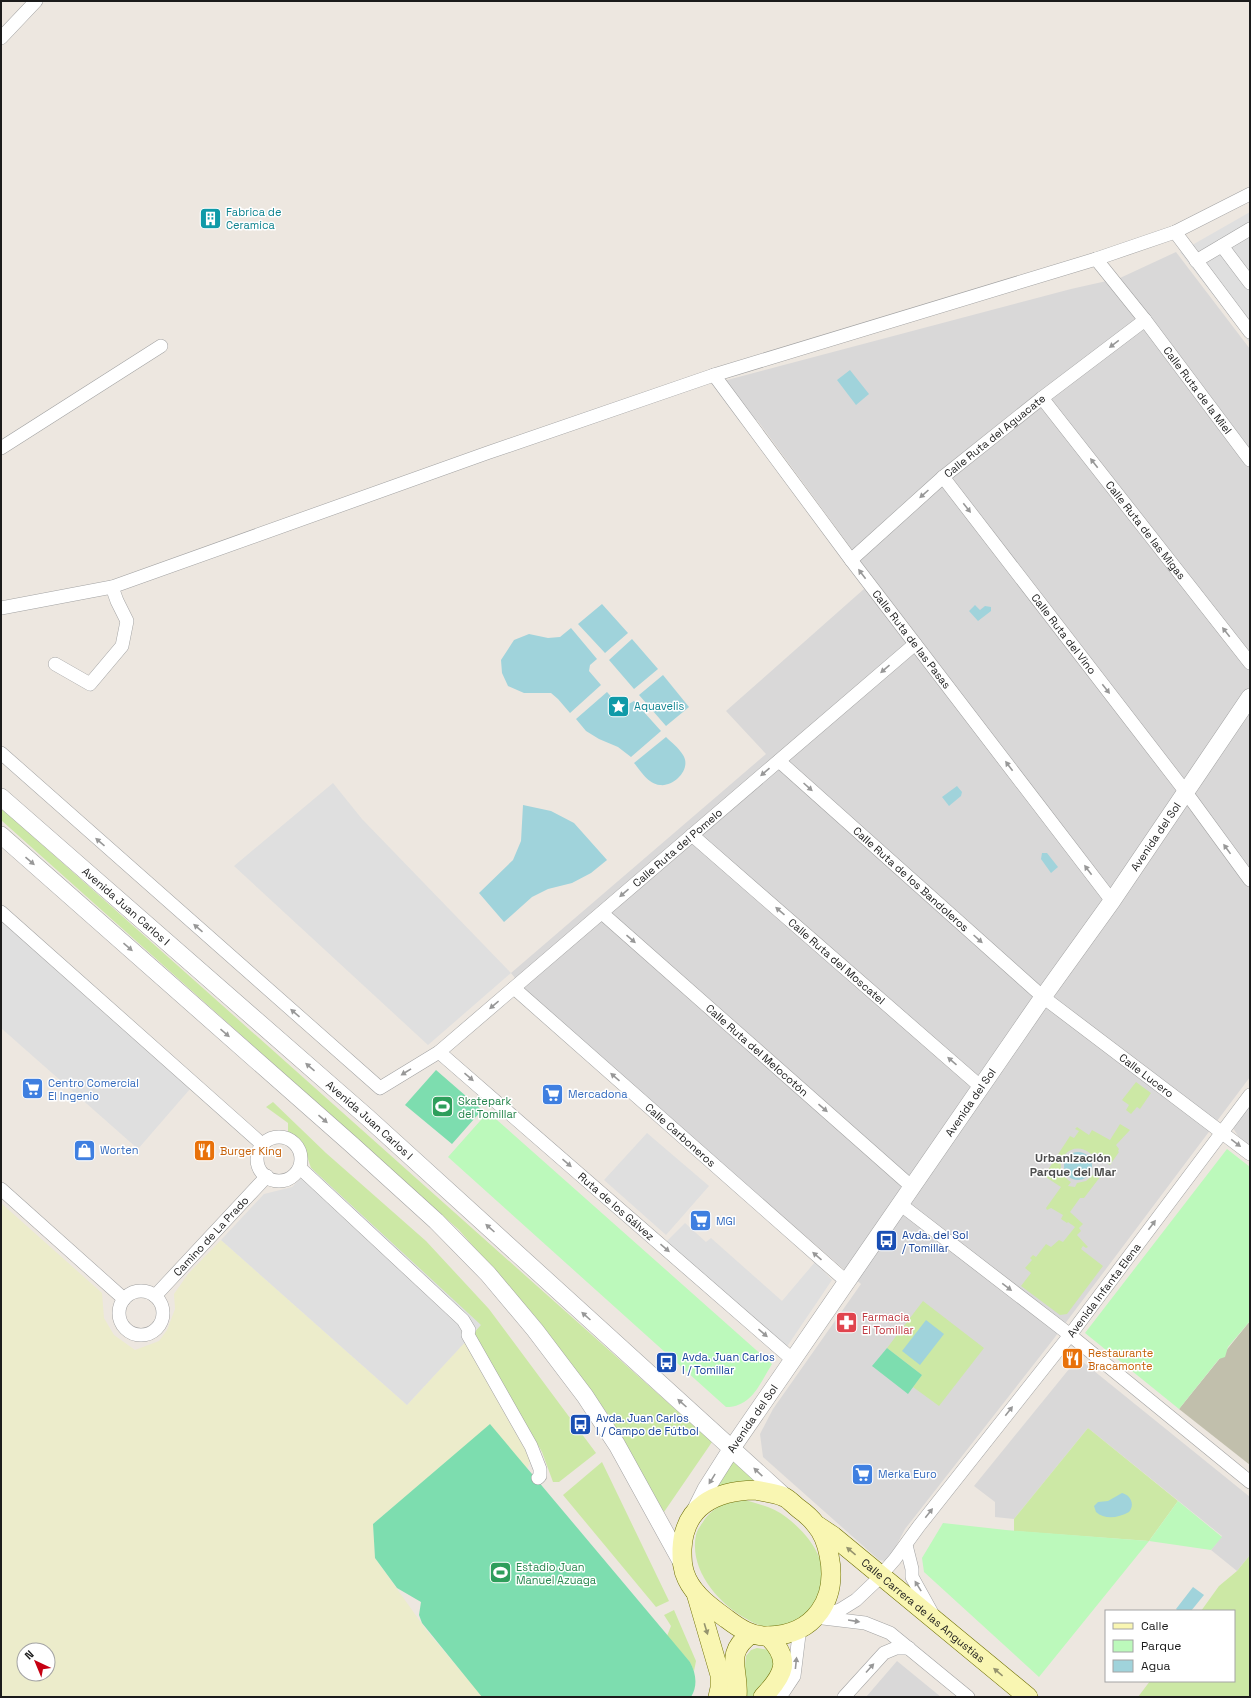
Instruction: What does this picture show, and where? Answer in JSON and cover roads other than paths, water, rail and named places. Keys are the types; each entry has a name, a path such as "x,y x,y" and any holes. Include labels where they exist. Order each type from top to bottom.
{"main road":[{"path":"737,1697 734,1654 741,1642 759,1635 790,1632 809,1622 828,1597 831,1576 827,1548 817,1525 810,1517 785,1497 755,1490 735,1490 716,1497 695,1511 687,1525 683,1540 682,1563 686,1578 695,1592 715,1611 742,1630 759,1635 777,1645 782,1654 783,1667 779,1678 763,1697"},
{"name":"Calle Carrera de las Angustias","path":"817,1525 833,1536 1028,1697"},
{"path":"695,1592 720,1675 718,1697"}],"street":[{"path":"1,38 36,1"},
{"path":"1,608 112,587 480,456 714,375 1096,259 1175,232 1250,194"},
{"path":"1196,261 1250,229"},
{"path":"1175,232 1250,332"},
{"path":"1222,246 1250,283"},
{"name":"Calle Ruta de la Miel","path":"1096,259 1145,320 1250,460"},
{"name":"Calle Ruta del Aguacate","path":"851,560 943,477 1042,398 1145,320"},
{"path":"1,448 161,346"},
{"name":"Calle Ruta de las Pasas","path":"714,375 851,560 1112,901"},
{"name":"Calle Ruta de las Migas","path":"1042,398 1250,663"},
{"name":"Calle Ruta del Vino","path":"943,477 1185,791 1250,880"},
{"path":"55,664 90,684 122,646 127,621 117,602 112,587"},
{"name":"Calle Ruta del Pomelo","path":"1,753 380,1088 440,1052 915,644"},
{"name":"Avenida del Sol","path":"695,1511 706,1489 732,1448 981,1086 1112,901 1250,697"},
{"name":"Calle Ruta de los Bandoleros","path":"779,761 1043,997"},
{"name":"Avenida Juan Carlos I","path":"1,797 367,1116 785,1497"},
{"path":"1,835 436,1221 488,1274 535,1330 585,1396 617,1445 682,1563"},
{"name":"Calle Ruta del Moscatel","path":"692,835 981,1086"},
{"path":"1,912 263,1145"},
{"name":"Calle Ruta del Melocotón","path":"602,913 912,1186"},
{"name":"Calle Carboneros","path":"514,988 847,1282"},
{"name":"Calle Lucero","path":"1043,997 1250,1154"},
{"name":"Ruta de los Gálvez","path":"440,1052 793,1360"},
{"name":"Avenida Infanta Elena","path":"809,1622 840,1610 856,1600 881,1576 1070,1335 1250,1095"},
{"path":"280,1136 289,1138 300,1150 302,1158 300,1168 295,1174 282,1180 270,1179 259,1167 257,1160 260,1148 273,1138 280,1136"},
{"path":"300,1168 463,1320 468,1330 468,1334 531,1446 540,1469 540,1476 538,1478"},
{"name":"Camino de La Prado","path":"155,1296 267,1176"},
{"path":"1,1189 124,1299"},
{"path":"900,1204 1070,1335 1250,1482"},
{"path":"142,1291 151,1293 162,1305 163,1312 161,1322 156,1328 144,1335 131,1333 121,1322 119,1312 121,1303 124,1299 134,1292 142,1291"},
{"path":"906,1545 912,1569 912,1577 936,1621"},
{"path":"780,1697 794,1676 799,1635 809,1622 864,1623 890,1632 968,1697"},
{"path":"844,1697 884,1653 896,1648 909,1648"}],"water":[{"path":"850,370 869,394 856,405 837,380"},
{"path":"602,604 628,633 605,653 578,624"},
{"path":"975,605 980,610 985,606 991,607 991,611 978,621 969,611"},
{"path":"571,628 597,659 590,665 589,671 601,685 570,713 551,693 524,693 508,686 502,673 501,660 514,640 529,634 548,638 560,637"},
{"path":"632,639 658,669 634,689 609,660"},
{"path":"663,675 689,707 666,726 639,695"},
{"path":"607,692 618,704 627,705 634,701 661,731 631,757 618,747 599,739 586,731 576,719"},
{"path":"666,737 683,755 685,766 680,776 676,780 665,785 660,785 648,780 634,763"},
{"path":"957,786 962,792 961,796 949,806 942,797"},
{"path":"523,805 551,811 574,823 607,860 591,873 572,883 548,889 532,897 504,922 479,893 513,860 521,841"},
{"path":"1042,853 1047,853 1058,867 1051,873 1041,859"},
{"path":"1078,1152 1088,1156 1092,1166 1088,1176 1078,1180 1068,1176 1064,1166 1068,1156"},
{"path":"926,1320 944,1334 920,1365 902,1351"},
{"path":"1122,1493 1130,1498 1132,1503 1129,1512 1120,1516 1107,1517 1096,1512 1094,1506 1098,1502 1108,1501"},
{"path":"1193,1587 1204,1595 1192,1610 1176,1609"}],"place":[{"name":"Fabrica de Ceramica","path":"210,218"},
{"name":"Aquavelis","path":"619,706"},
{"name":"Centro Comercial El Ingenio","path":"32,1089"},
{"name":"Mercadona","path":"553,1094"},
{"name":"Skatepark del Tomillar","path":"443,1107"},
{"name":"Worten","path":"84,1150"},
{"name":"Burger King","path":"205,1151"},
{"name":"MGI","path":"701,1221"},
{"name":"Avda. del Sol / Tomillar","path":"886,1241"},
{"name":"Farmacia El Tomillar","path":"847,1323"},
{"name":"Restaurante Bracamonte","path":"1073,1359"},
{"name":"Avda. Juan Carlos I / Tomillar","path":"666,1363"},
{"name":"Avda. Juan Carlos I / Campo de Fútbol","path":"580,1424"},
{"name":"Merka Euro","path":"862,1474"},
{"name":"Estadio Juan Manuel Azuaga","path":"500,1573"}],"district":[{"name":"Urbanización Parque del Mar","path":"1073,1165"}]}
